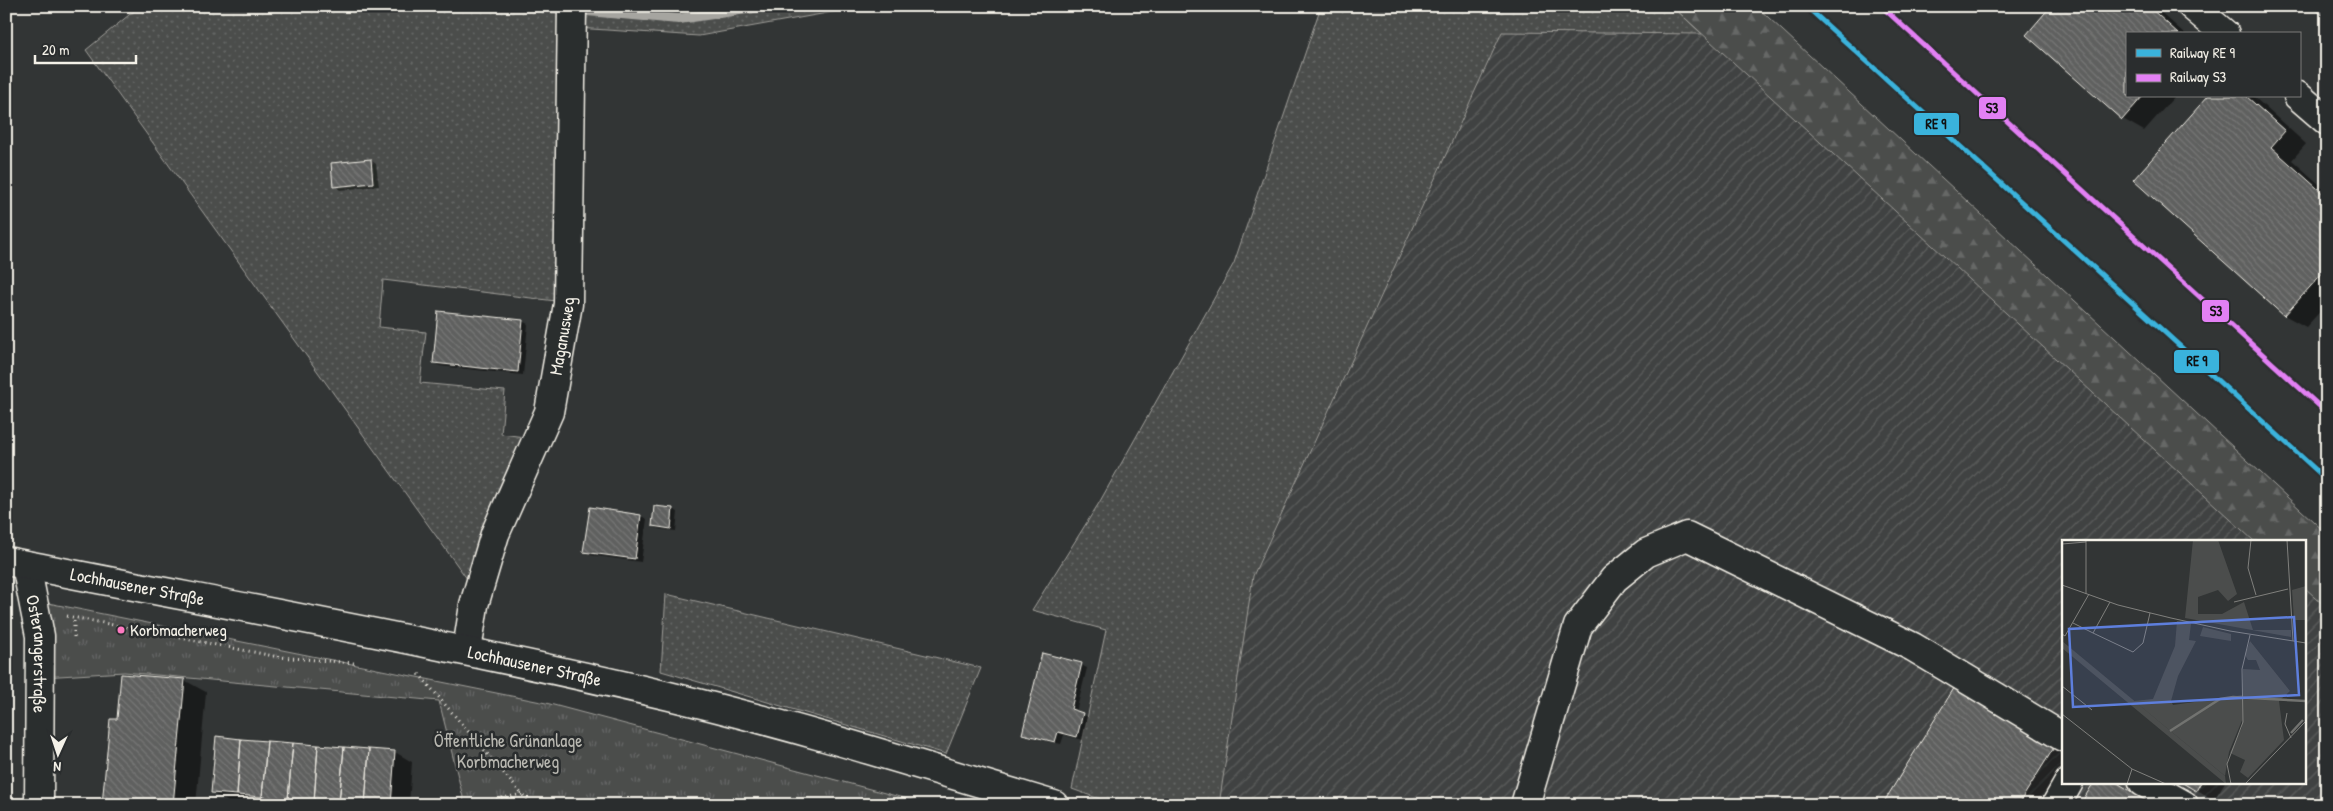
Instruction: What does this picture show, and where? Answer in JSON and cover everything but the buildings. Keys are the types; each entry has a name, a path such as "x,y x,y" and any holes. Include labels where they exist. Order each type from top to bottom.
{"main road":[{"path":"2192,6 2223,32"},
{"name":"Maganusweg","path":"467,650 474,605 495,534 549,412 568,304 571,13"},
{"path":"2300,98 2327,121"},
{"path":"1525,805 1578,626 1614,579 1646,553 1687,536 1913,647 2062,736"},
{"name":"Lochhausener Straße","path":"16,563 467,650 672,697 856,747 1054,805"},
{"name":"Osterangerstraße","path":"16,563 34,607 40,636 39,805"},
{"path":"2056,805 2068,784"},
{"path":"2147,784 2184,805"}],"path":[{"path":"34,607 74,617 279,657"},
{"path":"413,668 531,805"},
{"path":"467,805 523,794"}],"shaded area":[{"path":"1502,32 1702,34 2253,540 2062,540 2062,784 2306,784 2306,589 2327,608 2327,805 1219,805 1253,576"}],"green space":[{"path":"140,6 564,6 564,302 383,280 379,327 426,332 420,383 505,391 501,434 525,437 470,583 86,50"},
{"path":"576,6 866,6 699,36 576,28"},
{"path":"1321,6 1672,6 1702,34 1502,32 1253,576 1219,805 1116,805 1072,789 1106,630 1032,610 1099,503 1234,263"},
{"path":"1672,6 1756,6 2327,534 2327,608 2306,589 2306,540 2253,540"},
{"path":"666,594 981,668 946,754 661,671"},
{"name":"Öffentliche Grünanlage Korbmacherweg","path":"43,602 546,703 930,805 465,805 439,701 124,672 43,677"}],"waterway":[{"path":"530,6 679,19 766,6"}],"transit line":[{"path":"1806,6 2327,480"}],"rail line":[{"name":"S3","path":"1881,6 2327,413"}],"place":[{"name":"Korbmacherweg","path":"121,630"}]}
